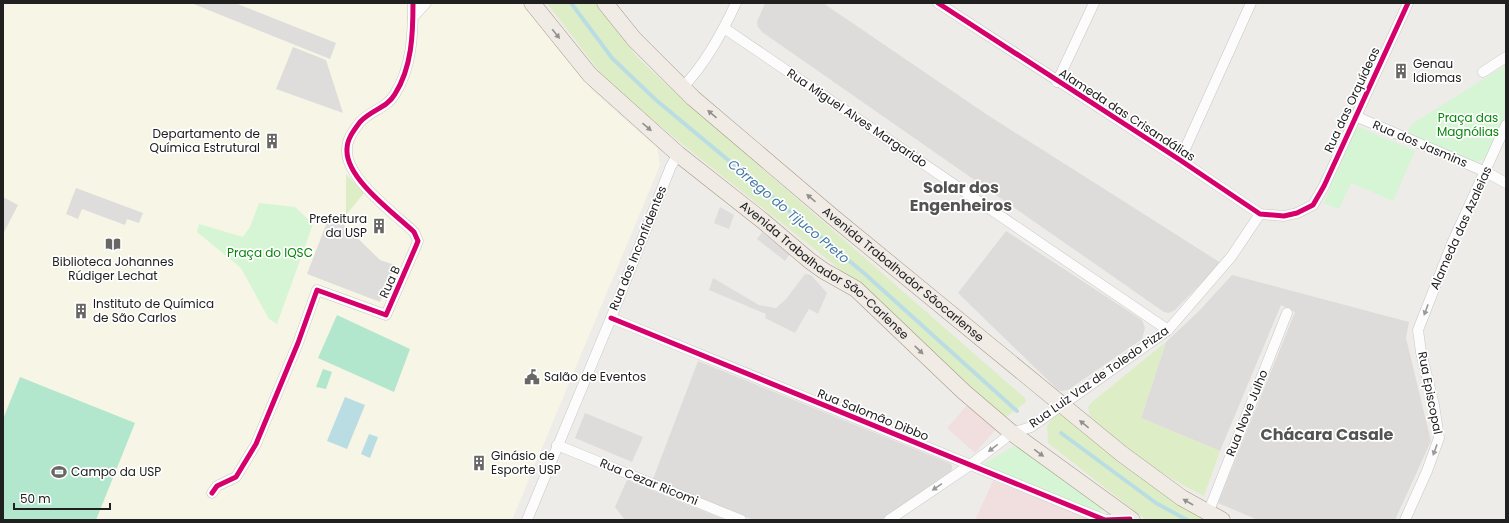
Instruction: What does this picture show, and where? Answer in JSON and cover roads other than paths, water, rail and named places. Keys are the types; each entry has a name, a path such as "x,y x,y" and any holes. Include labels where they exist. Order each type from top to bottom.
{"main road":[{"name":"Avenida Trabalhador São-Carlense","path":"532,3 590,75 678,154 763,221 810,261 824,271 856,289 952,381 1012,433 1131,520"},
{"name":"Avenida Trabalhador Sãocarlense","path":"605,3 634,39 683,87 718,119 833,217 1061,405 1161,484 1222,520"}],"street":[{"name":"Rua B","path":"212,493 217,486 236,477 256,444 298,343 317,290 386,315 416,246 418,241 414,232 363,185 354,173 347,150 349,140 368,113 385,106 395,96 405,76 412,43 413,3"},
{"path":"413,17 426,3"},
{"path":"683,87 696,73 724,28 736,3"},
{"name":"Alameda das Crisandálias","path":"939,3 1057,82 1180,160 1260,214 1284,216 1297,213 1313,205"},
{"path":"1057,82 1094,3"},
{"path":"1180,160 1251,3"},
{"name":"Rua das Orquídeas","path":"1313,205 1324,186 1408,3"},
{"name":"Rua Miguel Alves Margarido","path":"724,28 1168,330"},
{"path":"1483,72 1506,57"},
{"name":"Rua dos Jasmins","path":"1355,116 1486,172 1506,183"},
{"name":"Alameda das Azaleias","path":"1418,330 1454,241 1506,125"},
{"name":"Rua dos Inconfidentes","path":"526,520 611,318 671,166 678,154"},
{"name":"Rua Luiz Vaz de Toledo Pizza","path":"889,520 970,465 1012,433 1031,427 1168,330 1231,257 1260,214"},
{"name":"Rua Nove Julho","path":"1208,513 1286,313"},
{"name":"Rua Salomão Dibbo","path":"611,318 1105,520 1131,520"},
{"name":"Rua Episcopal","path":"1406,520 1439,438 1434,405 1421,352 1418,330"},
{"name":"Rua Cezar Ricomi","path":"558,445 741,520"}],"water":[{"path":"345,397 365,405 347,449 327,441"},
{"path":"369,434 378,437 370,458 361,454"}],"waterway":[{"name":"Córrego do Tijuco Preto","path":"571,3 612,58 656,100 865,274 1017,411"},
{"name":"Córrego do Tijuco Preto","path":"1061,433 1156,503 1187,520"}],"place":[{"name":"Genau Idiomas","path":"1401,71"},
{"name":"Departamento de Química Estrutural","path":"272,141"},
{"name":"Prefeitura da USP","path":"379,226"},
{"name":"Biblioteca Johannes Rúdiger Lechat","path":"113,244"},
{"name":"Instituto de Química de São Carlos","path":"81,311"},
{"name":"Salão de Eventos","path":"532,377"},
{"name":"Ginásio de Esporte USP","path":"479,463"},
{"name":"Campo da USP","path":"59,472"}],"district":[{"name":"Solar dos Engenheiros","path":"961,196"},
{"name":"Chácara Casale","path":"1327,434"}],"park label":[{"name":"Praça das Magnólias","path":"1468,125"},
{"name":"Praça do IQSC","path":"270,253"}]}
